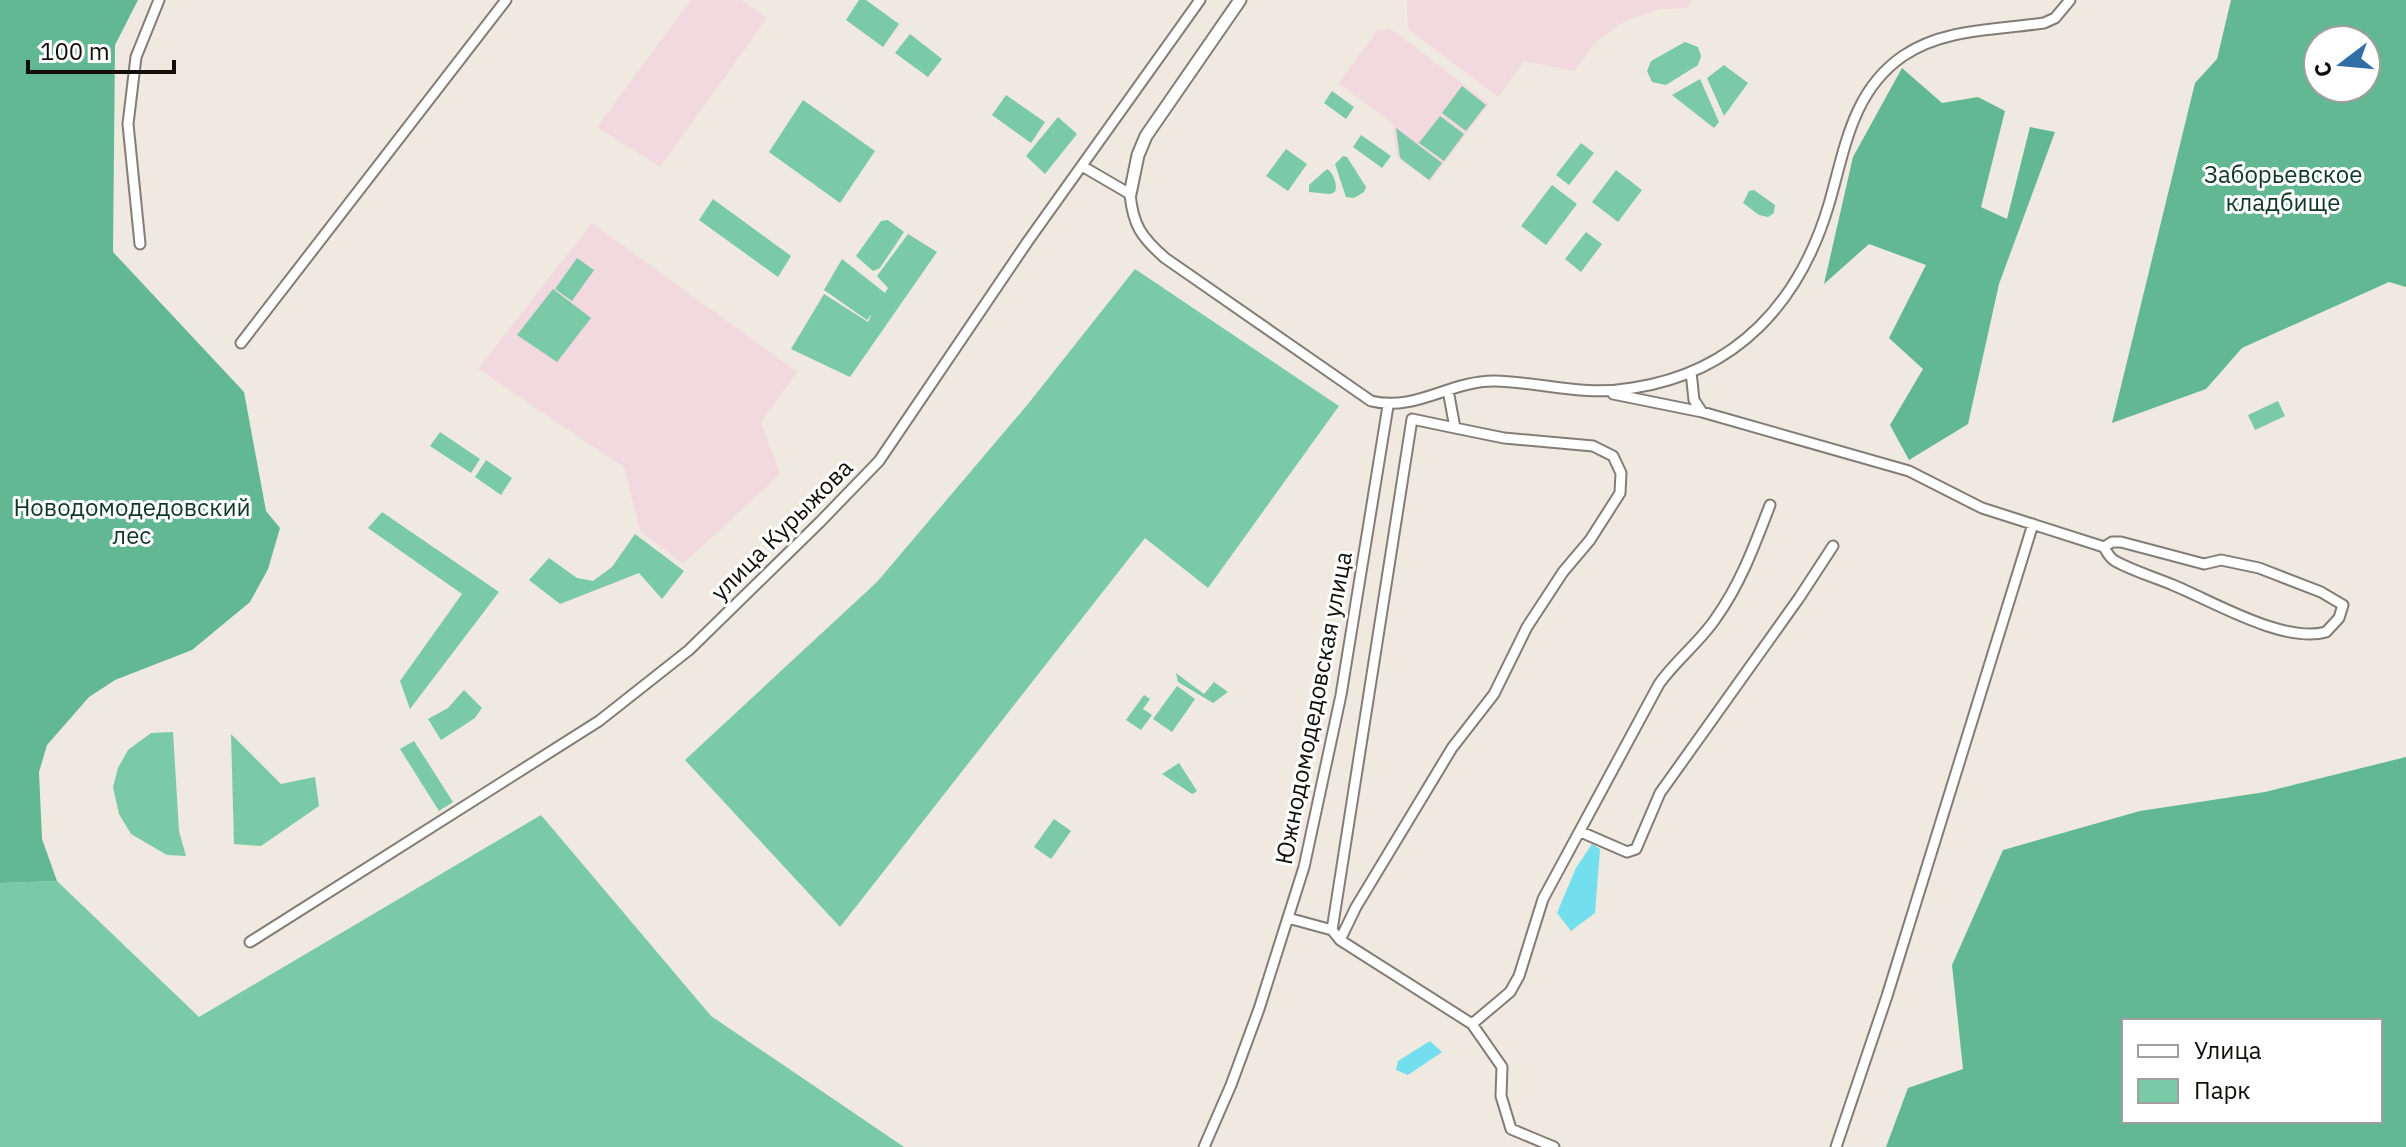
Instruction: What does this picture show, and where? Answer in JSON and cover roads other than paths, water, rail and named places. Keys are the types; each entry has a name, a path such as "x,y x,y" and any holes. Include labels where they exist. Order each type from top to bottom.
{"street":[{"path":"140,244 128,124 136,57 159,0"},
{"path":"241,343 506,0"},
{"name":"улица Курыжова","path":"250,942 599,721 689,650 820,522 879,461 997,285 1200,0"},
{"path":"1240,0 1146,136 1138,155 1130,194 1132,214 1139,231 1165,258 1371,401 1388,406 1403,405 1476,382 1497,381 1569,391 1606,392 1702,412 1909,471 1982,508 2104,547 2116,562 2227,611 2276,627 2310,634 2326,632 2339,618 2343,605 2321,592 2259,568 2221,560 2204,564 2121,542 2112,542 2104,547"},
{"path":"1606,392 1660,383 1691,372 1726,354 1772,316 1803,271 1820,232 1850,124 1859,105 1885,72 1902,57 1943,38 2044,23 2055,18 2070,0"},
{"path":"1082,166 1130,194"},
{"path":"1691,372 1694,400 1702,412"},
{"path":"1448,390 1455,428"},
{"name":"Южнодомодедовская улица","path":"1204,1147 1231,1085 1304,867 1333,741 1388,406"},
{"path":"1332,930 1412,419 1504,438 1593,446 1613,456 1621,473 1620,493 1527,627 1494,694 1452,748 1356,907 1340,940"},
{"path":"1472,1024 1510,992 1519,976 1543,899 1659,684 1673,664 1714,621 1727,601 1747,566 1770,505"},
{"path":"1836,1147 1887,996 2033,524"},
{"path":"1581,832 1627,852 1636,849 1660,793 1833,546"},
{"path":"1288,918 1332,930 1340,940 1472,1024 1502,1067 1501,1096 1511,1129 1554,1147"}],"water":[{"path":"1592,844 1600,849 1595,913 1571,931 1557,913 1576,868"},
{"path":"1430,1041 1442,1052 1408,1075 1396,1070 1398,1061"}],"park label":[{"name":"Заборьевское кладбище","path":"2283,189"},
{"name":"Новодомодедовский лес","path":"132,522"}]}
